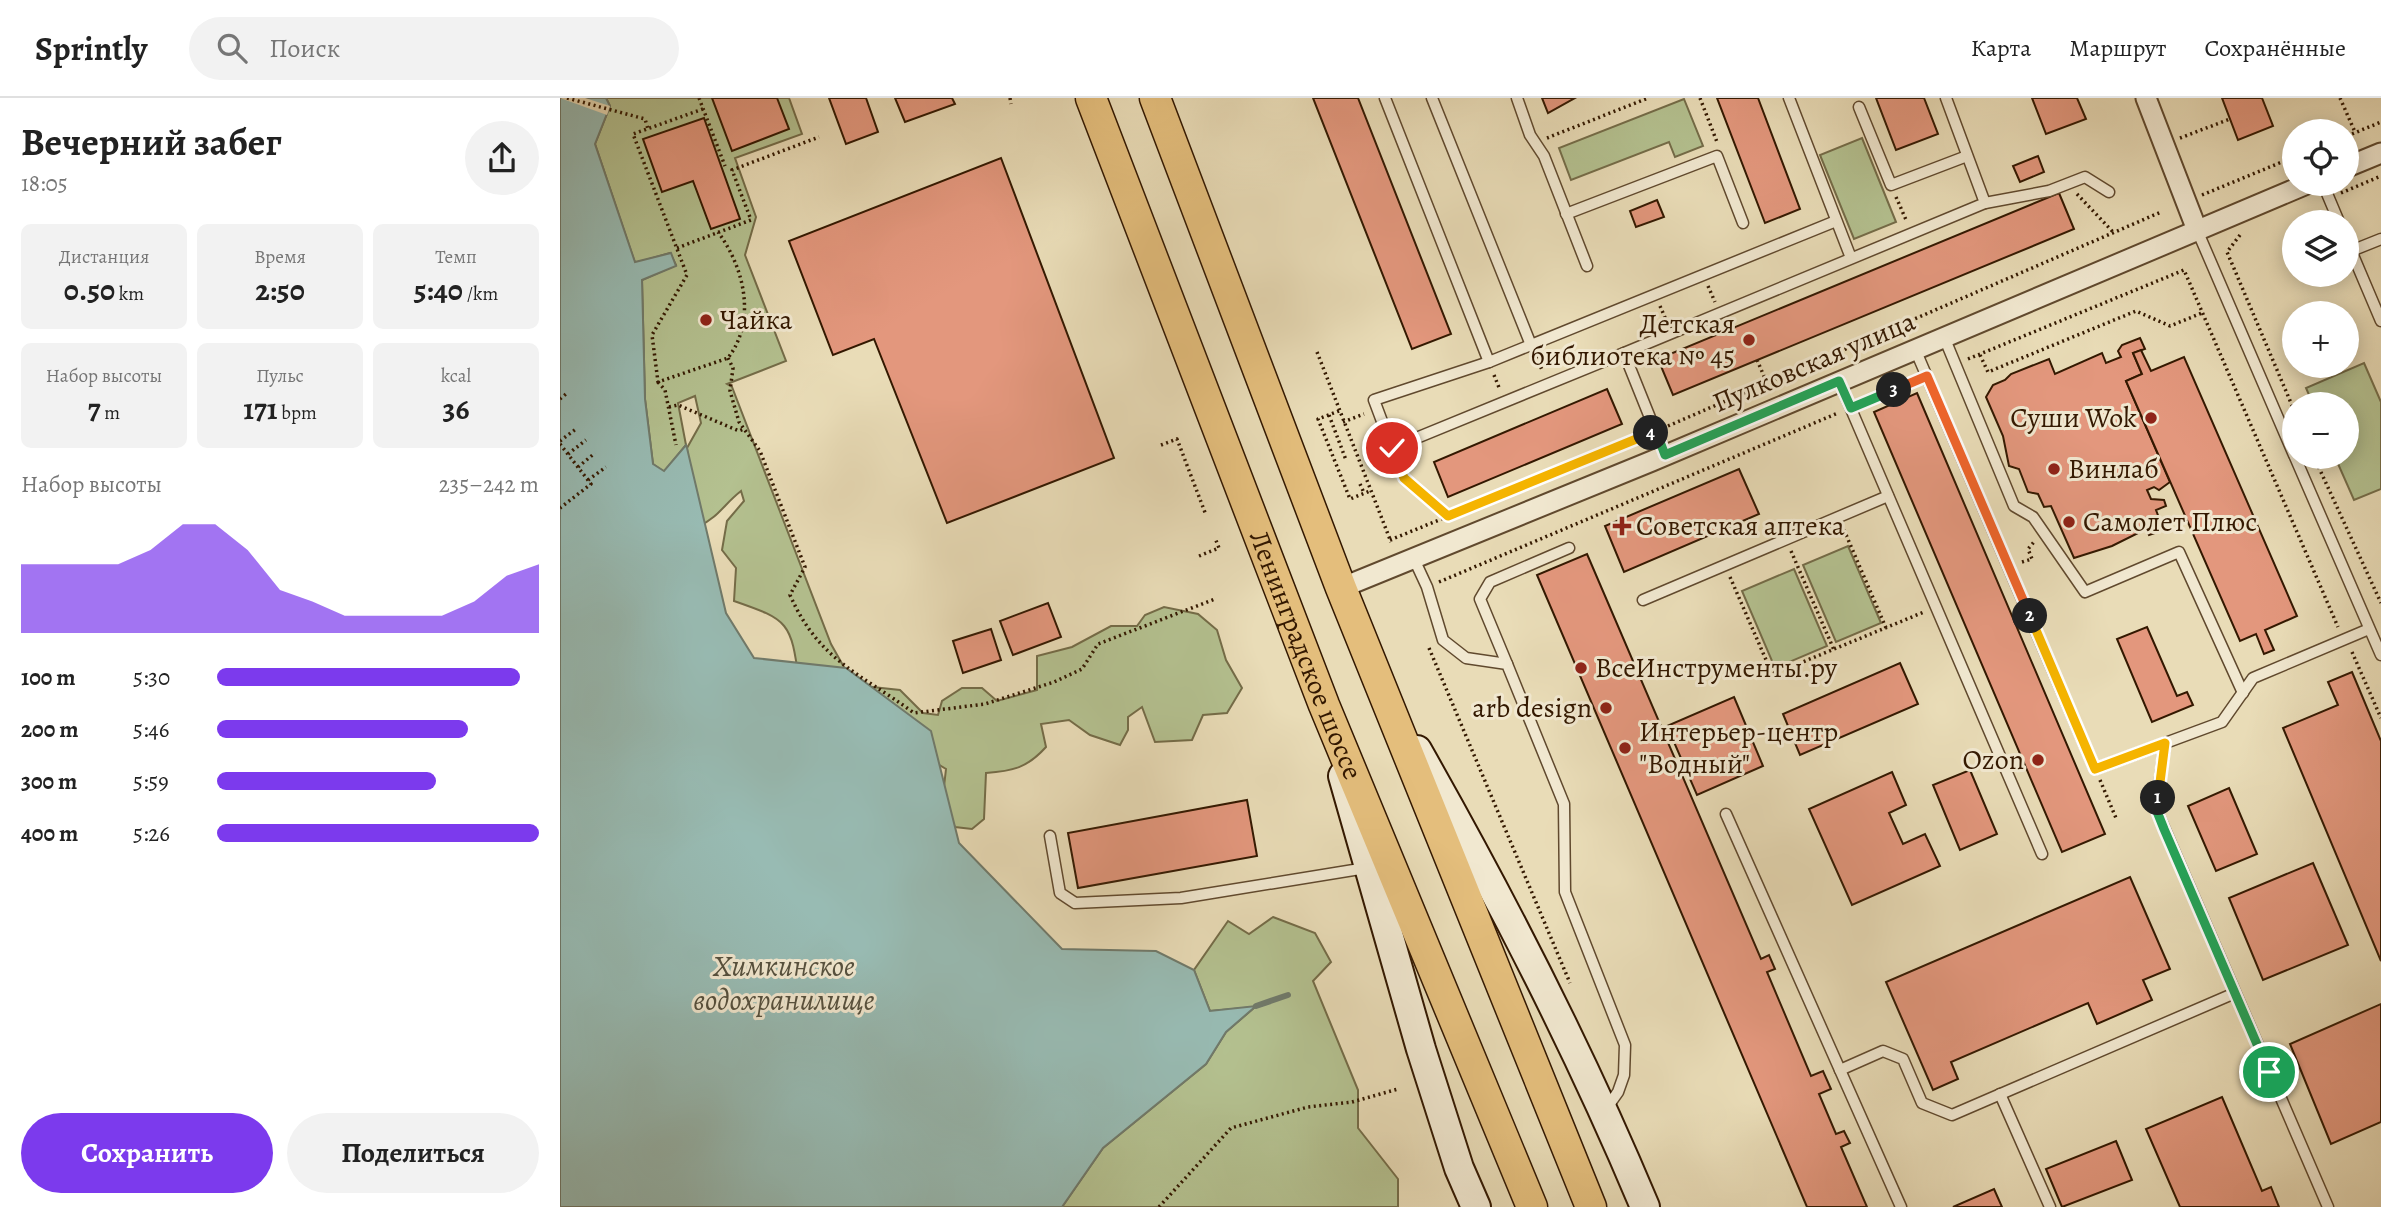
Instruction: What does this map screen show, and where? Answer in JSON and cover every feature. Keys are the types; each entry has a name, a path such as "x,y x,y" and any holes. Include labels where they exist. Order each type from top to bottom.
{"main road":[{"name":"Ленинградское шоссе","path":"1091,98 1324,705 1531,1207"},
{"name":"Ленинградское шоссе","path":"1155,98 1341,588 1591,1207"},
{"path":"1379,683 1501,899 1605,1111 1645,1207"},
{"path":"1324,705 1367,868 1421,1049 1459,1168 1476,1207"}],"street":[{"path":"2146,98 2197,230"},
{"path":"2359,162 2381,153"},
{"name":"Пулковская улица","path":"1341,588 1665,455 2282,195"}],"lane":[{"path":"1385,98 1489,362"},
{"path":"1433,98 1531,345"},
{"path":"1517,98 1587,266"},
{"path":"1789,98 1851,258"},
{"path":"1946,98 1985,203"},
{"path":"1858,107 1891,185 1967,156"},
{"path":"1566,214 1717,156 1743,223"},
{"path":"1836,221 1489,362 1374,400 1392,448 1985,203 2049,191 2085,177 2109,192"},
{"path":"2328,198 2334,210"},
{"path":"2197,230 2282,426"},
{"path":"2359,244 2381,239"},
{"path":"2359,269 2381,321"},
{"path":"1944,337 2014,506 2033,517 2085,592 2179,552 2243,693"},
{"path":"1915,349 2095,769 2222,722 2253,678 2369,629"},
{"path":"1624,353 1665,455"},
{"path":"1839,381 2042,854"},
{"path":"2301,469 2381,655"},
{"path":"1643,600 1888,496"},
{"path":"1569,548 1490,582 1480,600 1564,804 1565,892 1625,1045 1624,1075 1618,1092 1605,1111"},
{"path":"1414,558 1427,587 1443,640 1466,658 1507,664"},
{"path":"2165,743 2156,809 2328,1207"},
{"path":"1726,814 1901,1207"},
{"path":"1050,836 1060,893 1075,903 1181,898 1367,868"},
{"path":"1840,1070 1883,1051 1903,1059 1922,1103 1952,1115 2235,993"},
{"path":"2000,1094 2050,1207"}],"path":[{"path":"567,98 645,119 648,129"},
{"path":"699,98 725,166"},
{"path":"1010,98 1011,104"},
{"path":"1535,143 1648,98"},
{"path":"1700,98 1718,144 1717,156"},
{"path":"2340,98 2349,119"},
{"path":"676,445 665,390 658,382 652,335 687,275 633,134 703,109"},
{"path":"2180,138 2230,120"},
{"path":"2359,130 2381,121"},
{"path":"676,248 751,220 732,170 819,137"},
{"path":"2202,195 2282,162"},
{"path":"2328,198 2381,176"},
{"path":"2067,184 2114,233"},
{"path":"1891,185 1911,233"},
{"path":"1390,540 1656,431 2161,212"},
{"path":"2251,231 2238,236 2227,252 2286,392"},
{"path":"658,382 728,358 739,337 745,290 732,250 718,232"},
{"path":"1954,365 2184,270 2343,639 2357,661 2381,718"},
{"path":"1703,276 1720,313"},
{"path":"1656,296 1672,333"},
{"path":"1980,355 1988,372 2136,312 2169,326 2202,313"},
{"path":"1531,345 1548,384"},
{"path":"1317,352 1393,547"},
{"path":"728,358 733,368 730,391 744,429 760,451 805,567 790,594 812,637 830,656 914,713 985,704 1054,682 1082,669 1098,644 1215,599"},
{"path":"1757,360 1767,383"},
{"path":"1489,362 1505,402"},
{"path":"1427,587 1927,376"},
{"path":"560,399 566,394"},
{"path":"668,407 678,405 739,431 744,429"},
{"path":"1343,422 1377,408"},
{"path":"1339,411 1318,419 1350,499 1370,491"},
{"path":"1328,415 1346,460"},
{"path":"560,508 591,484 560,443 576,429"},
{"path":"1161,445 1177,439 1206,515"},
{"path":"568,454 586,440"},
{"path":"1392,448 1404,478 1448,516"},
{"path":"578,467 595,453"},
{"path":"588,480 606,467"},
{"path":"2320,469 2381,603"},
{"path":"1360,484 1364,493"},
{"path":"1839,517 1886,628"},
{"path":"1199,556 1219,548 1215,538"},
{"path":"1786,539 1834,650"},
{"path":"2028,549 2032,558"},
{"path":"1725,565 1772,671 1781,673 1936,607"},
{"path":"1427,643 1571,985"},
{"path":"2095,769 2116,818"},
{"path":"1159,1207 1231,1128 1308,1107 1352,1102 1398,1089"}],"green space":[{"path":"606,98 789,98 802,134 735,158 756,217 745,255 786,361 727,384 732,387 831,644 854,685 900,690 923,713 938,715 942,701 962,688 982,688 997,701 1037,690 1037,656 1072,647 1111,626 1137,626 1145,615 1164,607 1198,614 1217,630 1226,660 1242,688 1227,713 1203,715 1192,740 1155,742 1142,707 1128,717 1128,730 1120,745 1090,735 1069,720 1041,724 1046,747 1039,754 1019,767 986,773 984,819 972,829 955,827 942,804 946,769 799,681 793,646 784,626 766,613 734,601 736,568 722,550 727,521 744,501 741,491 711,519 698,527 687,448 701,423 695,396 678,403 686,445 664,472 653,464 645,399 642,280 676,265 670,253 635,263 595,144 610,106"},
{"path":"1684,99 1703,146 1675,157 1669,142 1571,180 1559,148"},
{"path":"1862,138 1896,222 1854,239 1820,155"},
{"path":"2364,363 2381,402 2381,489 2354,500 2340,469 2359,469 2359,392 2308,392 2306,388 2329,378 2359,378 2359,365"},
{"path":"1848,546 1881,623 1836,642 1803,565"},
{"path":"1794,569 1827,646 1775,668 1742,591"},
{"path":"1273,917 1315,933 1331,962 1313,981 1358,1090 1358,1128 1398,1179 1398,1207 1062,1207 1103,1148 1206,1064 1226,1032 1255,1007 1210,1011 1194,970 1228,921 1249,934"}],"water":[{"name":"Химкинское водохранилище","path":"560,98 606,98 610,106 595,144 635,262 671,253 676,266 642,280 645,399 653,464 664,471 686,445 726,613 754,658 846,668 931,731 959,843 1062,949 1156,951 1194,970 1210,1011 1256,1006 1226,1032 1206,1064 1103,1148 1062,1207 560,1207"}],"pier":[{"path":"560,98 585,98 610,106 607,115"}],"building":[{"path":"712,98 777,98 789,129 732,151"},
{"path":"829,98 866,98 878,132 846,144"},
{"path":"895,98 952,98 955,104 905,122"},
{"path":"1313,98 1358,98 1451,334 1412,349"},
{"path":"1542,98 1575,98 1548,113"},
{"path":"1717,98 1758,98 1800,209 1765,223"},
{"path":"1876,98 1924,98 1938,134 1896,150"},
{"path":"2032,98 2077,98 2086,119 2046,134"},
{"path":"2222,98 2262,98 2273,126 2238,140"},
{"path":"704,118 740,219 711,229 693,181 662,192 643,139"},
{"path":"2038,156 2044,172 2020,182 2013,166"},
{"path":"1001,158 1114,458 947,523 874,339 833,355 789,241"},
{"path":"2059,193 2074,229 1673,395 1658,359"},
{"path":"1657,200 1664,217 1636,227 1630,211"},
{"path":"2140,338 2145,349 2133,353 2142,374 2126,381 2170,482 2159,490 2154,487 2147,490 2151,499 2164,500 2166,506 2156,510 2159,518 2153,521 2158,532 2149,535 2146,529 2112,546 2074,558 2051,506 2044,507 2038,494 2028,492 2019,469 2009,466 2003,436 1986,397 1993,385 2011,374 2049,359 2055,374 2102,353 2106,363 2121,357 2118,351 2122,345"},
{"path":"2141,350 2151,371 2184,357 2297,616 2265,630 2274,650 2264,654 2256,634 2240,641 2126,381 2142,374 2133,353"},
{"path":"1607,389 1622,424 1448,497 1434,462"},
{"path":"1917,393 2105,834 2062,852 1874,412"},
{"path":"1739,469 1759,514 1624,572 1605,526"},
{"path":"1587,554 1761,959 1769,955 1775,969 1767,972 1811,1076 1823,1071 1831,1089 1819,1094 1836,1134 1844,1131 1850,1143 1841,1147 1867,1207 1807,1207 1537,575"},
{"path":"1048,603 1061,637 1013,655 1000,621"},
{"path":"2147,627 2177,696 2187,692 2193,705 2152,722 2117,639"},
{"path":"991,629 1001,660 963,673 953,641"},
{"path":"1900,663 1918,704 1800,755 1783,714"},
{"path":"2352,672 2381,741 2381,961 2283,728 2338,705 2328,682"},
{"path":"1734,697 1763,766 1697,795 1667,726"},
{"path":"1970,770 1997,834 1960,850 1933,785"},
{"path":"1892,772 1906,805 1889,813 1903,844 1925,834 1940,866 1852,905 1809,809"},
{"path":"2229,788 2257,854 2216,871 2188,806"},
{"path":"1247,800 1257,856 1078,888 1068,833"},
{"path":"2313,863 2348,945 2263,980 2229,898"},
{"path":"2130,877 2170,969 2143,980 2152,1000 2097,1024 2088,1003 1951,1062 1958,1079 1933,1090 1886,982"},
{"path":"2381,1004 2381,1122 2331,1144 2290,1044"},
{"path":"2222,1097 2262,1191 2271,1187 2279,1207 2180,1207 2146,1129"},
{"path":"2116,1141 2132,1180 2062,1207 2046,1169"},
{"path":"1994,1189 2002,1207 1953,1207"}],"waterway":[{"path":"1256,1006 1288,995"}],"place":[{"name":"Чайка","path":"706,320"},
{"name":"Детская библиотека № 45","path":"1749,340"},
{"name":"Суши Wok","path":"2151,418"},
{"name":"Винлаб","path":"2054,469"},
{"name":"Самолет Плюс","path":"2069,522"},
{"name":"Советская аптека","path":"1622,526"},
{"name":"ВсеИнструменты.ру","path":"1581,668"},
{"name":"arb design","path":"1606,708"},
{"name":"Интерьер-центр \"Водный\"","path":"1625,748"},
{"name":"Ozon","path":"2038,760"}],"route":[{"path":"1392,448 1404,478 1448,516 1656,431 1665,455 1839,381 1851,408 1927,376 2095,769 2165,743 2156,809 2269,1072"}]}
